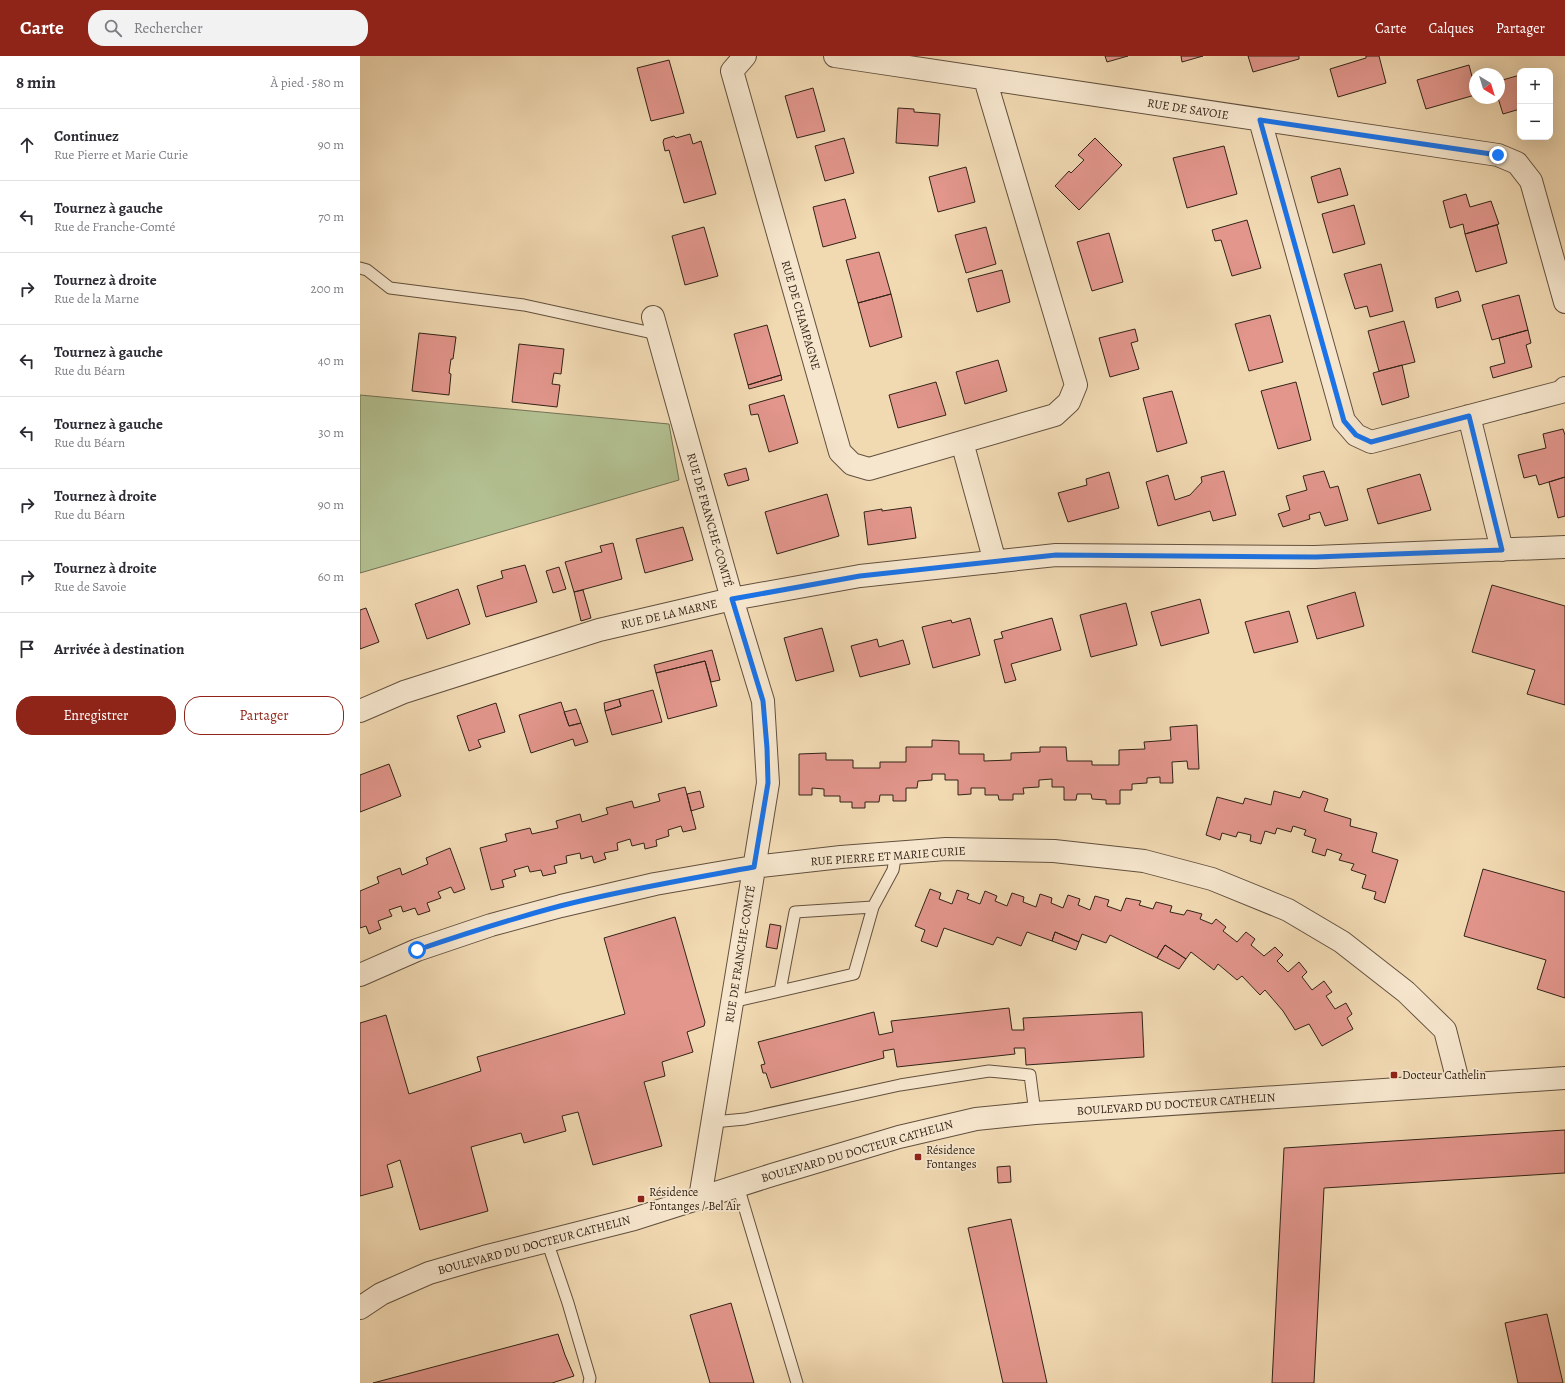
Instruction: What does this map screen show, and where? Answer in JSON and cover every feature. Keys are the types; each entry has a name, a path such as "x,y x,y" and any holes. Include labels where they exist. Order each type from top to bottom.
{"street":[{"name":"RUE DE SAVOIE","path":"834,56 1498,155 1517,163 1531,181 1565,302"},
{"name":"RUE DE CHAMPAGNE","path":"740,58 732,71 840,452 852,464 869,469 1055,416 1069,402 1076,385 985,79"},
{"path":"1260,120 1344,421 1356,435 1371,442 1561,392 1565,388"},
{"name":"RUE DE FRANCHE-COMTÉ","path":"655,326 732,599 763,701 767,748 768,783 700,1198"},
{"path":"1469,416 1502,550"},
{"path":"962,442 995,562"},
{"name":"RUE DE LA MARNE","path":"360,712 404,692 599,630 732,599 860,576 1056,555 1316,557 1565,547"},
{"name":"RUE PIERRE ET MARIE CURIE","path":"360,974 417,950 491,926 561,906 655,884 754,867 841,857 946,849 1054,851 1144,861 1219,882 1288,910 1342,942 1406,992 1446,1030 1459,1084"},
{"name":"BOULEVARD DU DOCTEUR CATHELIN","path":"361,1305 381,1294 430,1273 484,1257 634,1219 919,1131 976,1119 1036,1113 1565,1078"}],"lane":[{"path":"360,268 367,270 390,288 524,305 655,326"},
{"path":"732,1002 854,974 872,907 893,870 896,853"},
{"path":"780,991 795,912 872,907"},
{"path":"713,1122 745,1119 900,1085 989,1071 1030,1075 1036,1113"},
{"path":"738,1186 797,1383"},
{"path":"547,1242 590,1378 588,1383"}],"green space":[{"path":"360,395 669,424 679,480 360,573"}],"building":[{"path":"1105,56 1128,56 1107,62"},
{"path":"1181,56 1203,56 1182,62"},
{"path":"1248,56 1299,56 1299,59 1253,72"},
{"path":"1366,56 1379,56 1386,83 1338,97 1330,69 1366,58"},
{"path":"669,60 684,113 651,121 637,68"},
{"path":"1469,65 1469,97 1426,109 1417,80"},
{"path":"1517,76 1517,110 1503,114 1500,104 1505,104 1505,79"},
{"path":"813,88 825,131 797,138 785,96"},
{"path":"898,108 914,109 914,112 940,114 938,146 896,143"},
{"path":"690,134 693,144 701,141 716,194 684,203 669,150 665,151 663,142 664,139 674,136 676,138"},
{"path":"844,138 854,173 825,181 815,146"},
{"path":"1095,138 1122,165 1079,210 1055,186 1069,171 1071,173 1084,160 1078,155"},
{"path":"1224,146 1237,194 1187,208 1173,158"},
{"path":"966,167 975,202 938,212 929,177"},
{"path":"1340,168 1348,195 1318,203 1311,177"},
{"path":"1466,194 1470,207 1491,201 1499,224 1465,234 1463,224 1450,228 1443,201"},
{"path":"845,199 856,238 823,247 813,207"},
{"path":"1354,205 1365,244 1333,253 1322,214"},
{"path":"1247,220 1261,268 1232,276 1221,240 1215,241 1212,230"},
{"path":"1497,225 1507,263 1476,272 1465,234"},
{"path":"704,227 718,276 685,285 672,236"},
{"path":"986,227 996,264 966,273 955,235"},
{"path":"1109,233 1123,282 1092,291 1077,242"},
{"path":"879,252 891,294 858,303 846,260"},
{"path":"1381,264 1393,311 1370,317 1367,306 1355,309 1344,274"},
{"path":"1002,270 1010,302 977,312 968,279"},
{"path":"1458,291 1461,301 1437,308 1435,298"},
{"path":"891,294 902,337 870,347 858,303"},
{"path":"1519,295 1528,330 1492,340 1482,305"},
{"path":"1270,315 1283,362 1249,371 1235,324"},
{"path":"1404,321 1415,362 1379,371 1368,331"},
{"path":"767,325 781,375 748,385 734,334"},
{"path":"1135,329 1138,341 1131,343 1139,369 1110,377 1099,338"},
{"path":"1528,330 1531,343 1526,345 1532,367 1493,378 1490,367 1505,363 1499,338"},
{"path":"419,333 456,337 453,359 451,359 449,373 451,374 449,395 412,391"},
{"path":"519,344 564,349 561,374 554,373 552,384 560,385 557,407 512,402"},
{"path":"998,360 1007,391 965,404 956,372"},
{"path":"1402,365 1409,397 1382,405 1373,373"},
{"path":"781,375 782,380 749,389 748,385"},
{"path":"936,382 946,415 898,428 889,395"},
{"path":"1296,382 1311,440 1278,449 1261,391"},
{"path":"1172,391 1187,443 1157,452 1143,398"},
{"path":"784,395 798,443 769,452 758,414 751,415 749,405"},
{"path":"1563,429 1565,435 1565,477 1539,485 1536,475 1524,478 1518,455 1546,448 1543,434"},
{"path":"746,468 749,480 728,486 724,474"},
{"path":"1224,471 1236,515 1213,521 1210,511 1158,526 1146,482 1168,475 1175,500 1190,495 1202,482 1201,477"},
{"path":"1324,471 1330,488 1338,486 1348,520 1325,526 1320,512 1309,515 1310,519 1283,527 1278,514 1290,510 1286,496 1307,490 1303,476"},
{"path":"1109,472 1119,508 1068,522 1058,493 1087,485 1086,479"},
{"path":"1420,474 1431,510 1378,524 1367,489"},
{"path":"1565,477 1565,516 1558,518 1549,482"},
{"path":"827,494 839,536 777,554 765,512"},
{"path":"911,507 916,538 868,545 864,512"},
{"path":"683,527 693,560 645,573 636,539"},
{"path":"613,543 622,579 574,592 565,562 602,552 600,546"},
{"path":"525,565 537,602 486,617 477,586 503,578 501,571"},
{"path":"559,567 566,589 553,593 546,571"},
{"path":"1492,585 1565,606 1565,705 1527,694 1535,670 1472,652"},
{"path":"458,589 470,624 427,639 415,604"},
{"path":"583,590 591,618 581,621 574,592"},
{"path":"1355,592 1364,626 1317,639 1307,606"},
{"path":"1200,599 1209,633 1161,646 1151,612"},
{"path":"1126,603 1137,645 1091,657 1080,615"},
{"path":"366,608 379,642 360,649 360,610"},
{"path":"1289,611 1298,642 1254,653 1245,622"},
{"path":"970,618 980,655 933,668 922,627 951,620 952,623"},
{"path":"1052,618 1061,650 1011,664 1016,680 1005,683 994,640 1003,638 1001,632"},
{"path":"822,628 834,671 796,681 784,638"},
{"path":"877,639 879,647 903,640 910,664 860,677 851,646"},
{"path":"712,650 720,680 711,682 705,661 656,673 654,665"},
{"path":"705,661 717,706 668,719 656,673"},
{"path":"653,690 662,722 612,735 605,711 621,706 619,699"},
{"path":"619,699 621,706 605,711 604,703"},
{"path":"561,702 569,726 581,723 588,742 575,746 573,739 531,753 519,715"},
{"path":"496,703 505,732 478,740 481,747 469,751 457,716"},
{"path":"576,709 581,723 569,726 564,712"},
{"path":"1197,725 1199,769 1188,769 1187,761 1172,762 1173,783 1160,783 1160,777 1147,778 1147,783 1132,784 1132,790 1120,790 1120,804 1106,804 1106,800 1092,799 1091,794 1077,794 1076,800 1064,800 1064,787 1052,787 1052,779 1039,780 1039,787 1023,788 1024,794 1013,794 1013,800 999,800 998,795 985,795 985,788 971,788 971,794 958,795 958,780 945,780 945,774 932,774 932,780 918,781 917,788 906,788 906,801 893,801 893,795 880,795 879,802 865,802 865,808 852,808 852,802 840,802 840,796 824,796 824,789 812,788 812,795 799,795 799,754 826,753 826,760 853,760 853,768 880,768 880,762 906,762 906,747 932,747 932,740 959,741 959,754 984,754 984,761 1011,760 1011,753 1040,752 1040,747 1066,747 1067,761 1092,761 1092,765 1119,765 1119,750 1145,749 1144,742 1171,740 1170,727"},
{"path":"389,764 401,796 360,812 360,775"},
{"path":"685,787 696,829 683,832 681,826 668,830 669,836 656,840 657,846 645,849 644,843 632,846 630,839 617,843 618,850 604,853 606,859 594,863 592,856 581,859 580,853 566,856 567,863 554,866 556,873 543,876 541,870 530,872 528,866 514,870 516,876 502,880 504,887 491,890 480,848 507,841 505,834 530,828 532,834 558,828 556,821 580,814 582,822 608,814 606,808 632,801 634,808 660,801 658,794"},
{"path":"700,791 704,807 691,811 687,794"},
{"path":"1274,791 1300,798 1303,791 1328,799 1324,811 1351,819 1350,826 1377,833 1372,852 1398,860 1385,903 1374,899 1376,892 1362,888 1366,875 1351,870 1354,864 1339,860 1342,854 1327,849 1325,856 1312,852 1316,839 1304,835 1306,830 1293,826 1291,832 1277,828 1275,834 1265,831 1261,844 1250,841 1251,835 1238,832 1236,837 1222,833 1220,840 1206,835 1217,797 1243,804 1245,798 1271,805"},
{"path":"450,848 465,889 454,893 451,887 438,892 441,898 427,903 430,911 418,915 415,908 403,912 401,906 389,910 392,916 378,921 381,929 369,934 366,926 360,928 360,891 379,883 377,877 400,868 402,875 428,864 426,858"},
{"path":"1483,869 1565,892 1565,998 1537,989 1546,960 1464,936"},
{"path":"930,889 941,893 939,899 952,904 957,890 969,894 967,899 980,904 985,891 997,896 995,901 1007,906 1012,893 1024,897 1023,902 1036,907 1040,894 1052,898 1051,903 1063,908 1068,895 1080,899 1078,905 1090,910 1095,896 1109,900 1107,906 1121,911 1126,898 1141,901 1139,905 1153,909 1156,902 1172,906 1170,912 1184,915 1187,910 1202,914 1200,919 1212,924 1216,919 1226,927 1223,931 1237,942 1246,932 1255,939 1251,945 1264,956 1275,947 1283,955 1277,961 1288,972 1299,962 1307,972 1302,977 1312,990 1324,981 1332,992 1326,996 1335,1009 1346,1003 1352,1014 1347,1018 1353,1029 1322,1046 1309,1024 1295,1030 1283,1011 1265,990 1260,995 1242,976 1237,980 1218,964 1214,970 1191,952 1186,959 1165,945 1157,958 1110,935 1106,943 1082,934 1079,942 1055,932 1052,941 1027,932 1021,946 997,937 993,945 944,928 937,947 921,941 925,930 915,926"},
{"path":"675,917 705,1022 704,1026 687,1032 693,1052 662,1062 665,1076 644,1082 662,1146 593,1165 578,1112 562,1116 566,1131 524,1143 521,1133 471,1147 488,1211 420,1230 400,1160 387,1165 393,1187 360,1196 360,1023 386,1015 409,1094 481,1071 477,1057 625,1014 604,938"},
{"path":"770,924 781,926 777,949 766,947"},
{"path":"1055,932 1079,942 1076,950 1052,941"},
{"path":"1165,945 1186,959 1179,969 1157,958"},
{"path":"1009,1008 1012,1030 1024,1030 1023,1018 1142,1012 1144,1057 1026,1065 1025,1048 1014,1048 1015,1054 897,1067 894,1049 883,1051 884,1058 771,1088 766,1073 763,1073 761,1065 765,1064 758,1042 874,1012 879,1035 893,1032 891,1021"},
{"path":"1565,1130 1565,1173 1324,1188 1314,1383 1272,1383 1284,1148"},
{"path":"1010,1166 1011,1182 998,1183 997,1167"},
{"path":"1011,1219 1047,1383 1003,1383 968,1228"},
{"path":"731,1303 754,1383 710,1383 690,1315"},
{"path":"1547,1314 1563,1383 1518,1383 1505,1323"},
{"path":"558,1334 574,1376 552,1383 373,1383"}],"place":[{"name":"Docteur Cathelin","path":"1394,1075"},
{"name":"Résidence Fontanges","path":"918,1157"},
{"name":"Résidence Fontanges / Bel Air","path":"641,1199"}],"route":[{"path":"417,950 491,926 561,906 655,884 754,867 768,783 767,748 763,701 732,599 860,576 1056,555 1316,557 1502,550 1469,416 1371,442 1356,435 1344,421 1260,120 1498,155"}]}
